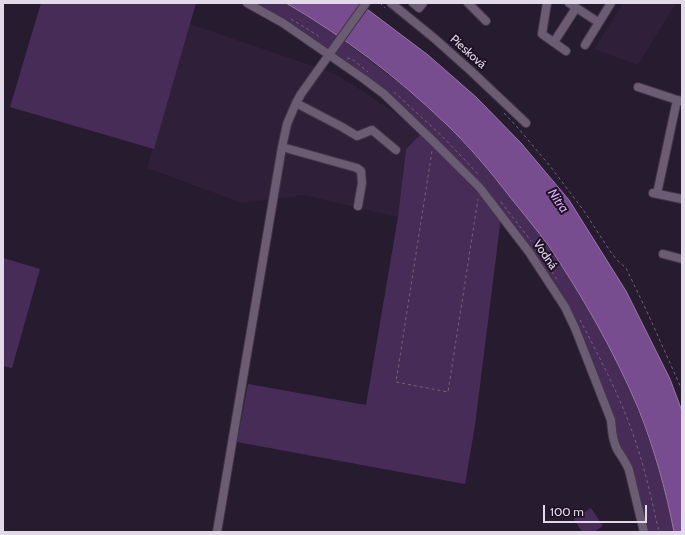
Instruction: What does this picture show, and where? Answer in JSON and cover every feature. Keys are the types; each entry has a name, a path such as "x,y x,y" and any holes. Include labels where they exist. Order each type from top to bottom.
{"street":[{"name":"Vodná","path":"247,3 283,23 384,94 480,188 529,252 554,290 575,328 611,420 612,435 615,445 627,464 644,532"},
{"path":"216,532 287,124 301,94 366,3"},
{"path":"413,3 419,8 423,3"},
{"path":"468,3 486,21"},
{"path":"547,3 542,34 566,51"},
{"path":"585,45 611,3"},
{"path":"554,42 572,5 598,22"},
{"name":"Piesková","path":"390,7 434,38 526,124"},
{"path":"638,87 680,101 655,191 682,199"},
{"path":"296,103 358,136 372,130 396,150"},
{"path":"282,147 357,168 360,171 362,183 358,206"},
{"path":"663,254 682,259"}],"path":[{"path":"380,3 390,7"},
{"path":"503,112 550,166 584,211 610,251 626,268 682,390"},
{"path":"433,141 396,382 448,392 480,188"},
{"path":"593,346 615,388 636,443 646,475 658,532"}],"shaded area":[{"path":"41,3 196,3 154,149 10,107"},
{"path":"250,3 286,3 338,36 331,48 325,47"},
{"path":"623,3 676,3 638,65 594,49"},
{"path":"190,24 336,74 396,113 421,134 406,149 398,217 304,195 242,203 147,168"},
{"path":"344,41 409,91 445,123 487,168 543,239 590,312 609,346 626,382 654,455 674,532 649,532 575,322 482,188 446,148 414,118 336,56 336,52"},
{"path":"421,134 501,217 475,425 465,484 237,442 248,384 366,405 398,217 406,149"},
{"path":"3,258 40,269 12,368 3,366"},
{"path":"591,508 603,526 594,532 582,532 574,519"}],"water":[{"name":"Nitra","path":"286,3 359,3 428,55 476,97 521,143 569,200 626,291 670,379 682,411 682,532 674,532 654,454 644,423 629,387 597,325 548,245 479,159 427,106 408,89 349,43"}]}
